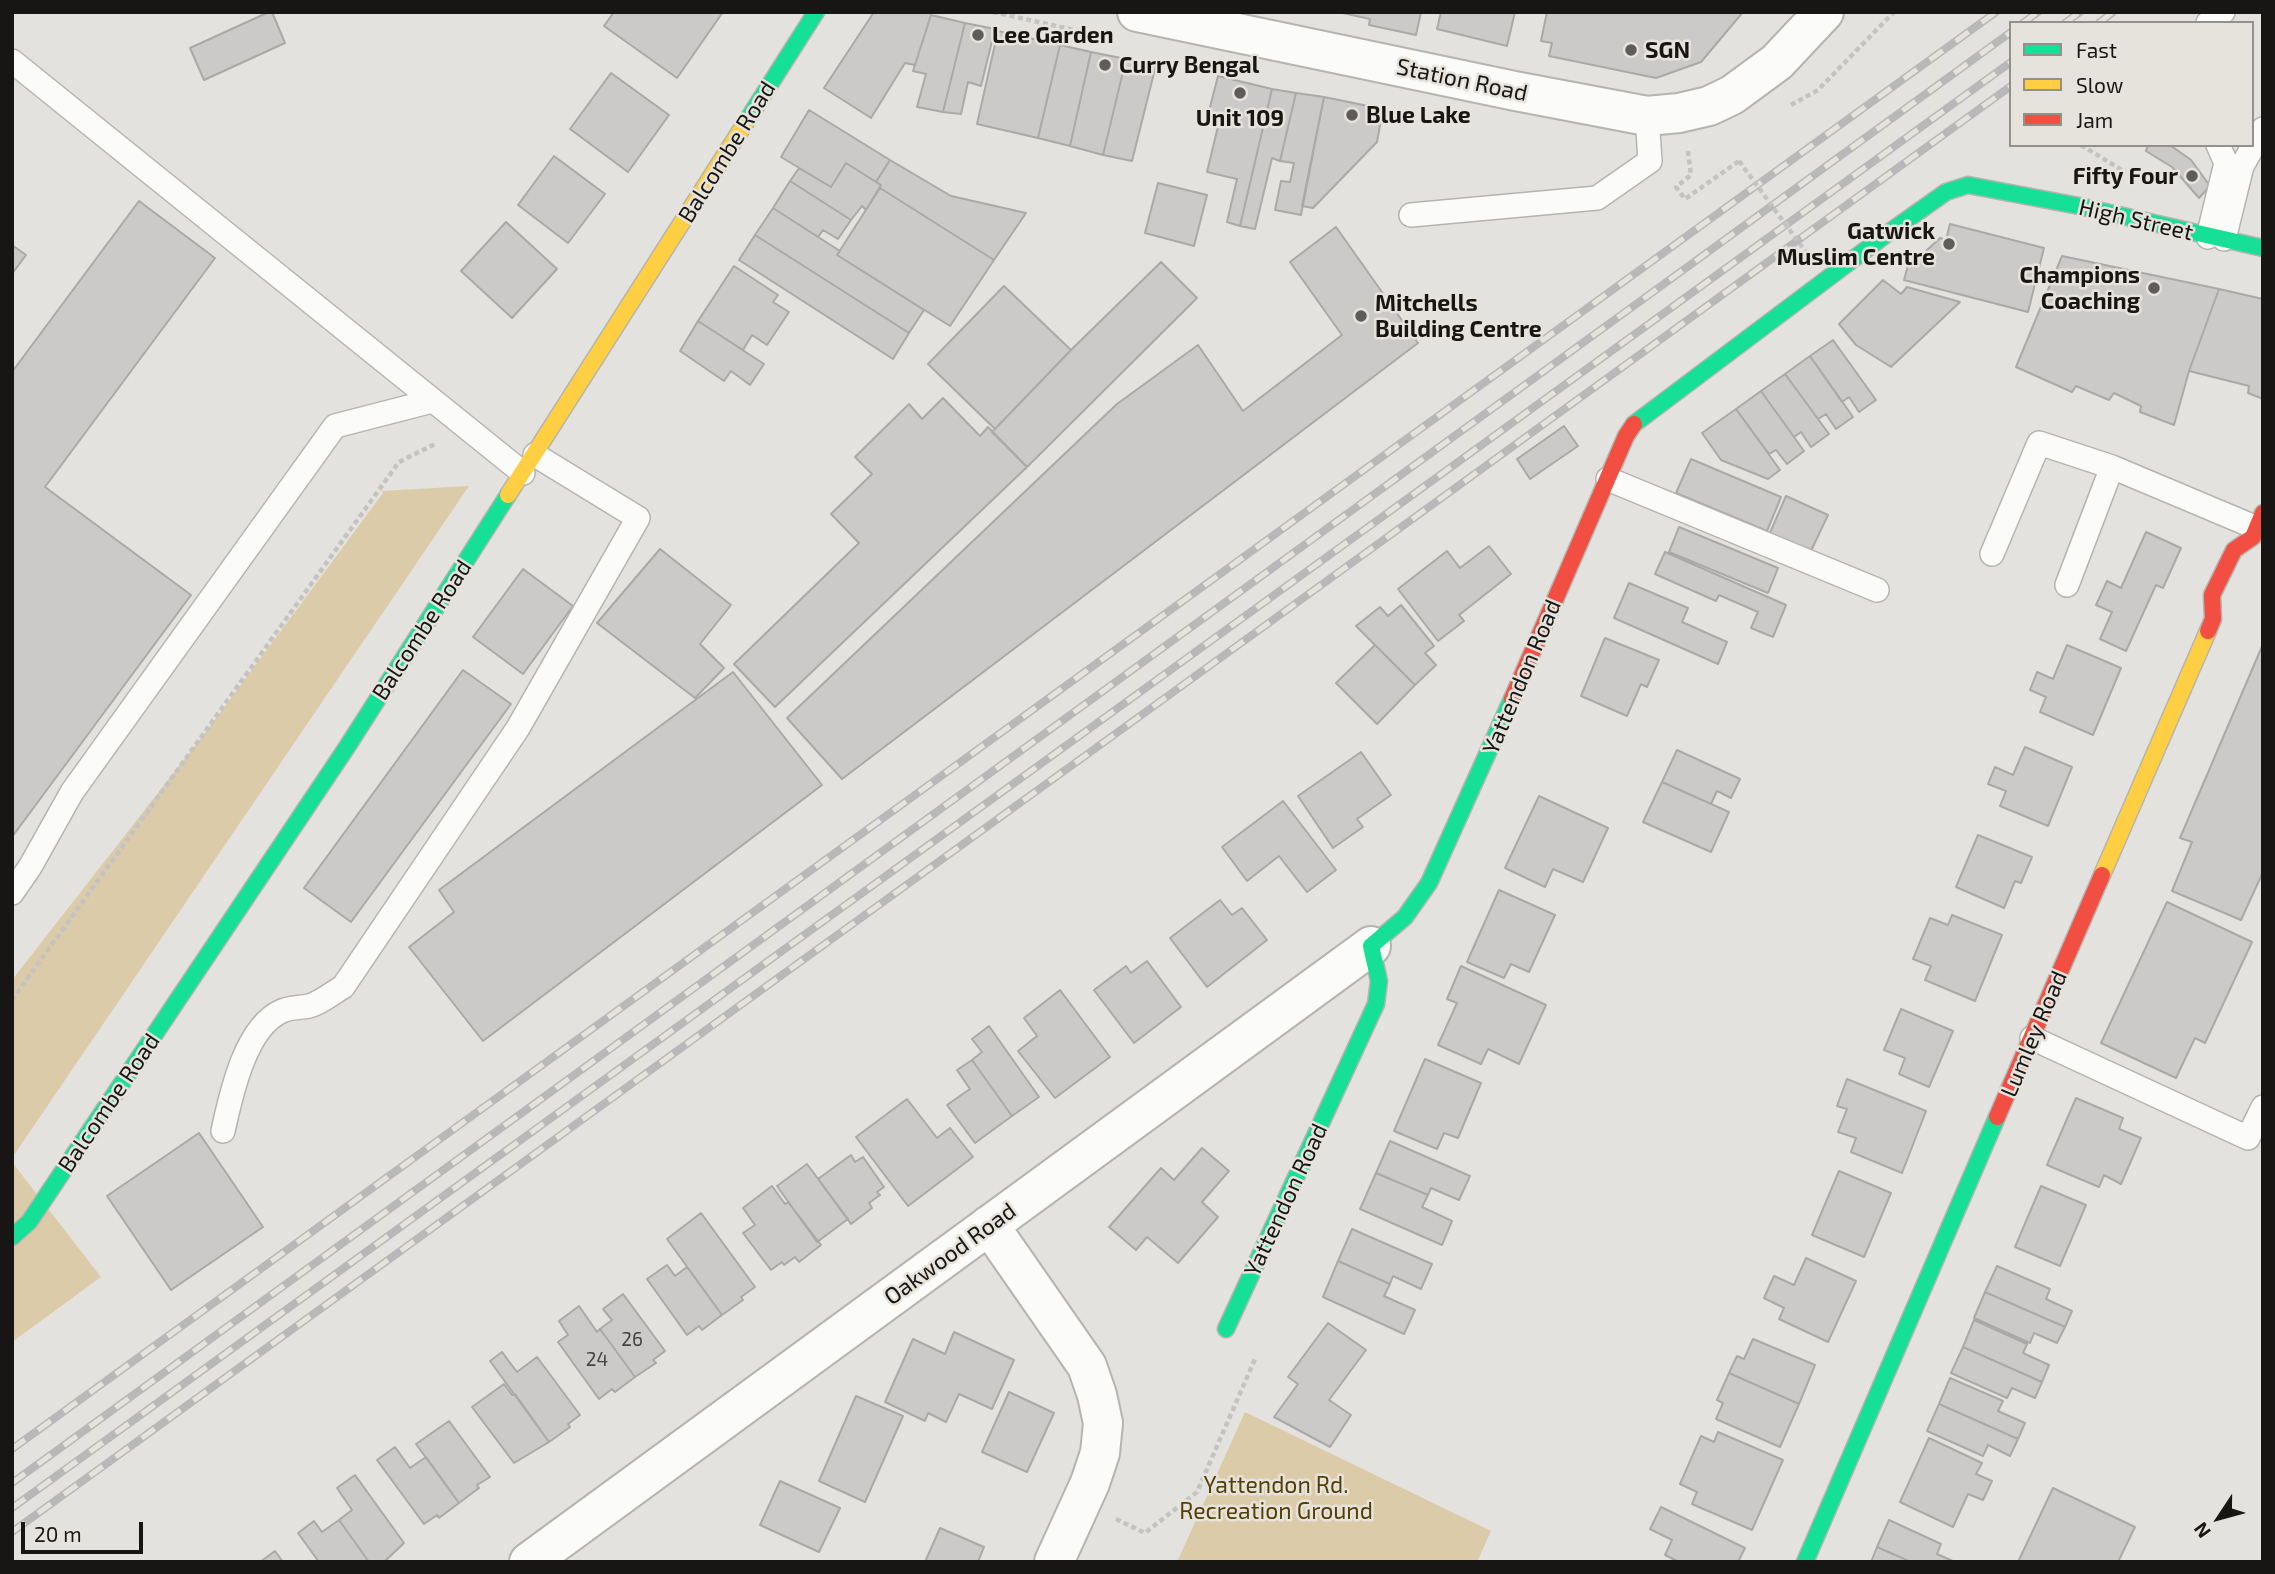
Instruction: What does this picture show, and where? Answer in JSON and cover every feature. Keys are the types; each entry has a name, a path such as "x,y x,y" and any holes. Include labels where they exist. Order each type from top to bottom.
{"street":[{"name":"Balcombe Road","path":"12,1237 29,1222 347,747 816,12"},
{"name":"Station Road","path":"1136,12 1647,116 1679,113 1709,106 1732,95 1777,62 1824,12"},
{"name":"Yattendon Road","path":"1226,1329 1376,1004 1381,988 1371,946 1405,917 1429,883 1484,764 1626,436 1635,422 1946,191 1968,185 2009,192"},
{"name":"High Street","path":"2009,192 2263,248"},
{"name":"Lumley Road","path":"1805,1562 2213,619 2212,595 2234,550 2257,526"},
{"name":"Oakwood Road","path":"529,1562 1371,946"},
{"path":"989,1225 1087,1366 1103,1423 1100,1453 1054,1562"}],"lane":[{"path":"12,61 465,428 529,464 638,518 518,728 343,987 312,1005 282,1011 266,1022 250,1046 234,1079 223,1131"},
{"path":"1411,215 1597,198 1650,160 1647,116"},
{"path":"2254,145 2263,129"},
{"path":"2216,238 2226,163 2219,147"},
{"path":"2216,238 2242,166 2253,147"},
{"path":"12,893 30,867 72,792 335,426 432,401"},
{"path":"1992,554 2039,443 2112,467 2257,526"},
{"path":"2067,585 2112,467"},
{"path":"1608,479 1877,590"},
{"path":"2032,1038 2248,1138 2263,1107"}],"path":[{"path":"1800,100 1818,90 1894,12"},
{"path":"1688,147 1691,175 1676,187 1685,199 1739,161 1808,255"},
{"path":"2084,147 2123,172 2136,176"},
{"path":"12,1000 399,462 465,428"},
{"path":"1081,1502 1145,1533 1197,1492 1262,1342 1226,1329"}],"green space":[{"path":"469,486 12,1158 12,980 218,716 382,491"},
{"path":"12,1162 101,1277 12,1342"},
{"name":"Yattendon Rd. Recreation Ground","path":"1245,1412 1491,1531 1477,1562 1177,1562"}],"building":[{"path":"272,12 285,43 204,80 190,48"},
{"path":"614,12 723,12 677,78 604,26"},
{"path":"874,12 932,12 915,65 905,63 871,118 824,88"},
{"path":"1338,12 1421,12 1416,35 1369,25 1370,19"},
{"path":"1441,12 1515,12 1507,46 1437,29"},
{"name":"SGN","path":"1547,12 1743,12 1701,62 1656,78 1549,56 1552,43 1541,41"},
{"path":"931,15 965,23 943,112 917,107 926,74 913,71"},
{"path":"965,23 995,29 981,86 968,82 961,114 943,112"},
{"path":"998,31 1060,45 1038,138 977,124"},
{"path":"1060,45 1091,52 1070,146 1038,138"},
{"path":"1091,52 1126,59 1103,155 1070,146"},
{"path":"1126,59 1156,65 1132,161 1103,155"},
{"path":"611,73 669,115 628,172 570,129"},
{"path":"1218,76 1272,89 1240,226 1227,222 1237,179 1207,172 1220,118 1208,115"},
{"path":"1272,89 1296,93 1280,161 1272,158 1255,229 1240,226"},
{"path":"1296,93 1324,97 1301,215 1275,210 1281,181 1290,182 1294,163 1280,161"},
{"path":"1324,97 1383,109 1377,142 1313,208 1302,206"},
{"path":"809,110 890,160 876,182 846,163 831,187 781,157"},
{"name":"Fifty Four","path":"2147,147 2173,147 2191,160 2210,186 2199,198 2172,167 2146,151"},
{"path":"554,156 605,194 568,243 518,205"},
{"path":"890,160 951,196 1026,213 994,260 880,188 881,185 876,182"},
{"path":"846,163 881,185 866,210 862,206 851,220 790,181 799,168 831,187"},
{"path":"790,181 851,220 838,239 823,230 818,237 773,208"},
{"path":"1158,183 1207,195 1194,246 1145,233"},
{"path":"880,188 994,260 950,326 837,255"},
{"path":"139,201 215,258 45,487 191,595 12,837 12,372"},
{"path":"773,208 840,251 837,255 924,310 909,333 755,235"},
{"path":"506,222 557,269 512,318 461,271"},
{"path":"1950,224 2044,248 2028,312 1904,280 1911,254 1924,257 1926,251 1940,238 1946,240"},
{"path":"1336,227 1418,343 842,779 787,718 1117,404 1198,345 1243,411 1342,335 1290,262"},
{"path":"755,235 909,333 893,359 739,260"},
{"path":"12,245 26,255 12,274"},
{"path":"2062,256 2219,289 2189,371 2174,425 2140,412 2141,406 2114,393 2109,400 2076,386 2072,392 2016,367"},
{"path":"1161,262 1197,298 1027,467 992,432"},
{"path":"734,266 778,295 773,302 789,312 767,345 752,335 743,350 698,321"},
{"path":"1883,280 1901,294 1907,287 1960,302 1891,367 1856,345 1839,324"},
{"path":"1004,286 1071,350 995,429 928,364"},
{"path":"2219,289 2263,299 2263,399 2248,393 2249,386 2189,371"},
{"path":"698,321 764,364 750,385 731,371 724,381 680,351"},
{"path":"1833,340 1876,400 1859,412 1849,397 1842,402 1810,356"},
{"path":"1810,356 1853,417 1836,429 1826,414 1818,419 1785,374"},
{"path":"1785,374 1829,434 1811,447 1801,432 1794,437 1761,391"},
{"path":"1761,391 1804,451 1787,464 1776,450 1769,454 1736,409"},
{"path":"943,398 980,436 988,427 1027,467 775,707 734,664 859,543 831,514 872,474 855,457 909,404 922,419"},
{"path":"1736,409 1780,470 1768,479 1721,460 1702,433"},
{"path":"1564,426 1578,446 1530,479 1517,459"},
{"path":"1691,459 1781,497 1767,531 1676,493"},
{"path":"1786,496 1828,515 1810,553 1769,535"},
{"path":"1679,527 1778,568 1768,593 1669,552"},
{"path":"2146,532 2181,548 2163,588 2156,585 2126,651 2100,639 2112,612 2096,605 2107,581 2121,588"},
{"path":"1489,546 1511,574 1459,615 1464,621 1438,641 1398,589 1447,551 1460,568"},
{"path":"660,549 731,605 700,644 724,668 695,698 597,623"},
{"path":"1665,552 1786,605 1773,637 1751,628 1758,612 1719,595 1716,601 1655,574"},
{"path":"523,569 573,606 523,674 473,637"},
{"path":"1629,583 1688,608 1682,622 1727,642 1718,664 1614,618"},
{"path":"1401,605 1434,646 1425,653 1436,665 1415,685 1356,626 1380,607 1388,616"},
{"path":"1605,638 1659,660 1647,687 1641,684 1627,716 1581,696"},
{"path":"2263,644 2263,872 2241,920 2172,891 2192,842 2180,838"},
{"path":"1375,645 1415,685 1377,724 1336,683"},
{"path":"2067,645 2121,668 2093,735 2040,712 2046,697 2030,690 2037,672 2053,679"},
{"path":"463,670 511,704 351,922 304,888"},
{"path":"733,672 822,785 483,1041 409,947 454,912 439,890"},
{"path":"2025,747 2072,767 2048,826 2000,806 2006,791 1988,784 1995,767 2013,775"},
{"path":"1677,750 1740,779 1731,798 1717,791 1711,804 1662,782"},
{"path":"1361,752 1391,795 1357,819 1363,827 1333,848 1298,796"},
{"path":"1662,782 1729,812 1711,852 1643,822"},
{"path":"1539,796 1608,828 1583,882 1553,869 1545,887 1505,868"},
{"path":"1283,801 1336,870 1307,892 1279,856 1247,881 1222,847"},
{"path":"1978,835 2032,857 2021,883 2015,881 2004,908 1956,887"},
{"path":"1499,890 1555,915 1529,972 1511,964 1504,978 1467,962"},
{"path":"1220,900 1232,915 1242,908 1267,940 1207,987 1170,938"},
{"path":"2167,902 2252,942 2205,1043 2195,1038 2176,1078 2101,1043"},
{"path":"1952,915 2002,935 1975,1001 1925,980 1931,966 1913,959 1930,918 1948,925"},
{"path":"1147,961 1181,1007 1134,1043 1094,990 1126,966 1131,973"},
{"path":"1461,966 1546,1005 1519,1064 1488,1049 1481,1064 1438,1045 1457,1003 1447,999"},
{"path":"1060,990 1110,1057 1055,1098 1018,1051 1037,1036 1024,1018"},
{"path":"1901,1009 1953,1031 1929,1087 1899,1074 1905,1058 1884,1050"},
{"path":"989,1026 1039,1097 1012,1116 972,1060 982,1052 972,1039"},
{"path":"1425,1059 1481,1083 1458,1138 1444,1133 1437,1149 1394,1131"},
{"path":"972,1060 1012,1116 975,1143 947,1105 970,1089 957,1070"},
{"path":"1847,1079 1926,1111 1902,1173 1851,1152 1856,1138 1838,1132 1847,1109 1837,1106"},
{"path":"2076,1098 2123,1118 2119,1129 2141,1138 2121,1184 2104,1175 2099,1187 2047,1165"},
{"path":"907,1099 937,1138 950,1128 973,1157 908,1206 856,1137"},
{"path":"199,1133 263,1227 171,1290 107,1196"},
{"path":"1390,1141 1470,1176 1459,1200 1431,1188 1428,1195 1376,1173"},
{"path":"1202,1148 1229,1171 1202,1202 1218,1217 1178,1263 1147,1237 1136,1250 1109,1227 1161,1168 1174,1180"},
{"path":"851,1155 855,1162 863,1157 884,1187 877,1192 880,1195 869,1203 872,1208 851,1224 818,1179"},
{"path":"807,1164 848,1219 817,1242 777,1186"},
{"path":"1839,1171 1891,1193 1864,1257 1812,1235"},
{"path":"1376,1173 1428,1195 1422,1207 1452,1221 1442,1245 1360,1209"},
{"path":"772,1186 821,1245 799,1262 795,1257 771,1270 743,1233 755,1225 743,1208"},
{"path":"2041,1186 2086,1205 2060,1266 2015,1247"},
{"path":"701,1213 755,1287 741,1297 743,1300 722,1315 667,1239"},
{"path":"1352,1229 1432,1264 1421,1289 1393,1276 1390,1284 1338,1261"},
{"path":"1806,1258 1856,1281 1828,1342 1779,1319 1784,1308 1764,1298 1774,1276 1794,1285"},
{"path":"1338,1261 1390,1284 1384,1296 1415,1310 1404,1334 1323,1297"},
{"path":"667,1265 675,1276 687,1267 722,1315 702,1330 699,1326 687,1335 647,1279"},
{"path":"1997,1266 2050,1289 2046,1299 2072,1311 2065,1327 1985,1292"},
{"path":"1985,1292 2065,1327 2057,1343 2034,1333 2030,1343 1974,1318"},
{"path":"623,1294 665,1351 653,1360 656,1363 635,1377 600,1329 612,1320 603,1309"},
{"path":"579,1306 597,1332 600,1329 635,1377 615,1392 612,1389 599,1399 558,1342 568,1335 559,1321"},
{"path":"1974,1320 2027,1344 2023,1353 2049,1365 2042,1382 1963,1347"},
{"path":"1328,1323 1366,1350 1329,1400 1351,1415 1330,1447 1274,1417 1298,1384 1288,1377"},
{"path":"954,1332 1014,1360 992,1409 959,1394 946,1422 928,1413 925,1421 885,1402 913,1339 945,1354"},
{"path":"1753,1339 1815,1365 1799,1404 1729,1373 1737,1356 1744,1359"},
{"path":"1963,1347 2042,1382 2035,1398 2012,1388 2007,1398 1951,1373"},
{"path":"502,1352 517,1372 537,1357 580,1415 568,1424 570,1427 549,1442 490,1361"},
{"path":"1729,1373 1799,1404 1780,1447 1716,1419 1723,1403 1717,1400"},
{"path":"1950,1378 2003,1401 1998,1411 2025,1423 2018,1439 1939,1404"},
{"path":"504,1384 512,1395 515,1394 549,1442 514,1463 472,1407"},
{"path":"1009,1392 1054,1413 1027,1472 982,1452"},
{"path":"856,1396 903,1416 865,1502 819,1481"},
{"path":"1939,1404 2018,1439 2010,1456 1988,1445 1983,1456 1927,1431"},
{"path":"449,1421 490,1477 477,1485 479,1488 459,1503 416,1444"},
{"path":"1718,1432 1783,1460 1752,1530 1692,1504 1697,1492 1680,1484 1701,1436 1714,1442"},
{"path":"1929,1438 1982,1463 1976,1474 1992,1481 1983,1500 1968,1494 1953,1527 1900,1502"},
{"path":"395,1447 410,1468 426,1457 459,1503 439,1518 437,1515 424,1524 377,1460"},
{"path":"355,1475 404,1543 384,1562 369,1562 339,1520 352,1510 337,1488"},
{"path":"780,1481 840,1508 819,1552 760,1525"},
{"path":"2053,1488 2135,1527 2118,1562 2018,1562"},
{"path":"1661,1507 1745,1548 1738,1562 1679,1562 1665,1555 1672,1540 1650,1529"},
{"path":"339,1520 369,1562 319,1562 298,1533 314,1521 322,1532"},
{"path":"1889,1520 1941,1544 1937,1554 1955,1562 1911,1562 1877,1547"},
{"path":"940,1528 984,1547 978,1562 925,1562"},
{"path":"1877,1547 1911,1562 1871,1562"},
{"path":"275,1551 283,1562 260,1562"}],"railway":[{"path":"12,1449 1996,12"},
{"path":"2026,21 2038,12"},
{"path":"2068,21 2080,12"},
{"path":"2102,21 2113,12"},
{"path":"12,1483 2009,33"},
{"path":"12,1508 2009,63"},
{"path":"12,1532 2009,87"}],"traffic: fast":[{"path":"746,122 816,12"},
{"path":"1634,424 1884,236 1946,192 1968,185 2079,206 2263,248"},
{"path":"12,1237 29,1222 347,747 508,495"},
{"path":"1226,1329 1376,1004 1379,981 1371,946 1405,917 1429,883 1512,699"},
{"path":"1805,1562 1997,1117"}],"traffic: slow":[{"path":"508,495 746,122"},
{"path":"2102,875 2208,631"}],"traffic: jam":[{"path":"1512,699 1626,436 1634,424"},
{"path":"2208,631 2213,619 2212,595 2234,550 2253,537 2263,513"},
{"path":"1997,1117 2102,875"}],"place":[{"name":"Lee Garden","path":"978,35"},
{"name":"SGN","path":"1631,50"},
{"name":"Curry Bengal","path":"1105,65"},
{"name":"Unit 109","path":"1240,93"},
{"name":"Blue Lake","path":"1352,115"},
{"name":"Fifty Four","path":"2192,176"},
{"name":"Gatwick Muslim Centre","path":"1949,244"},
{"name":"Champions Coaching","path":"2154,288"},
{"name":"Mitchells Building Centre","path":"1361,316"}]}
